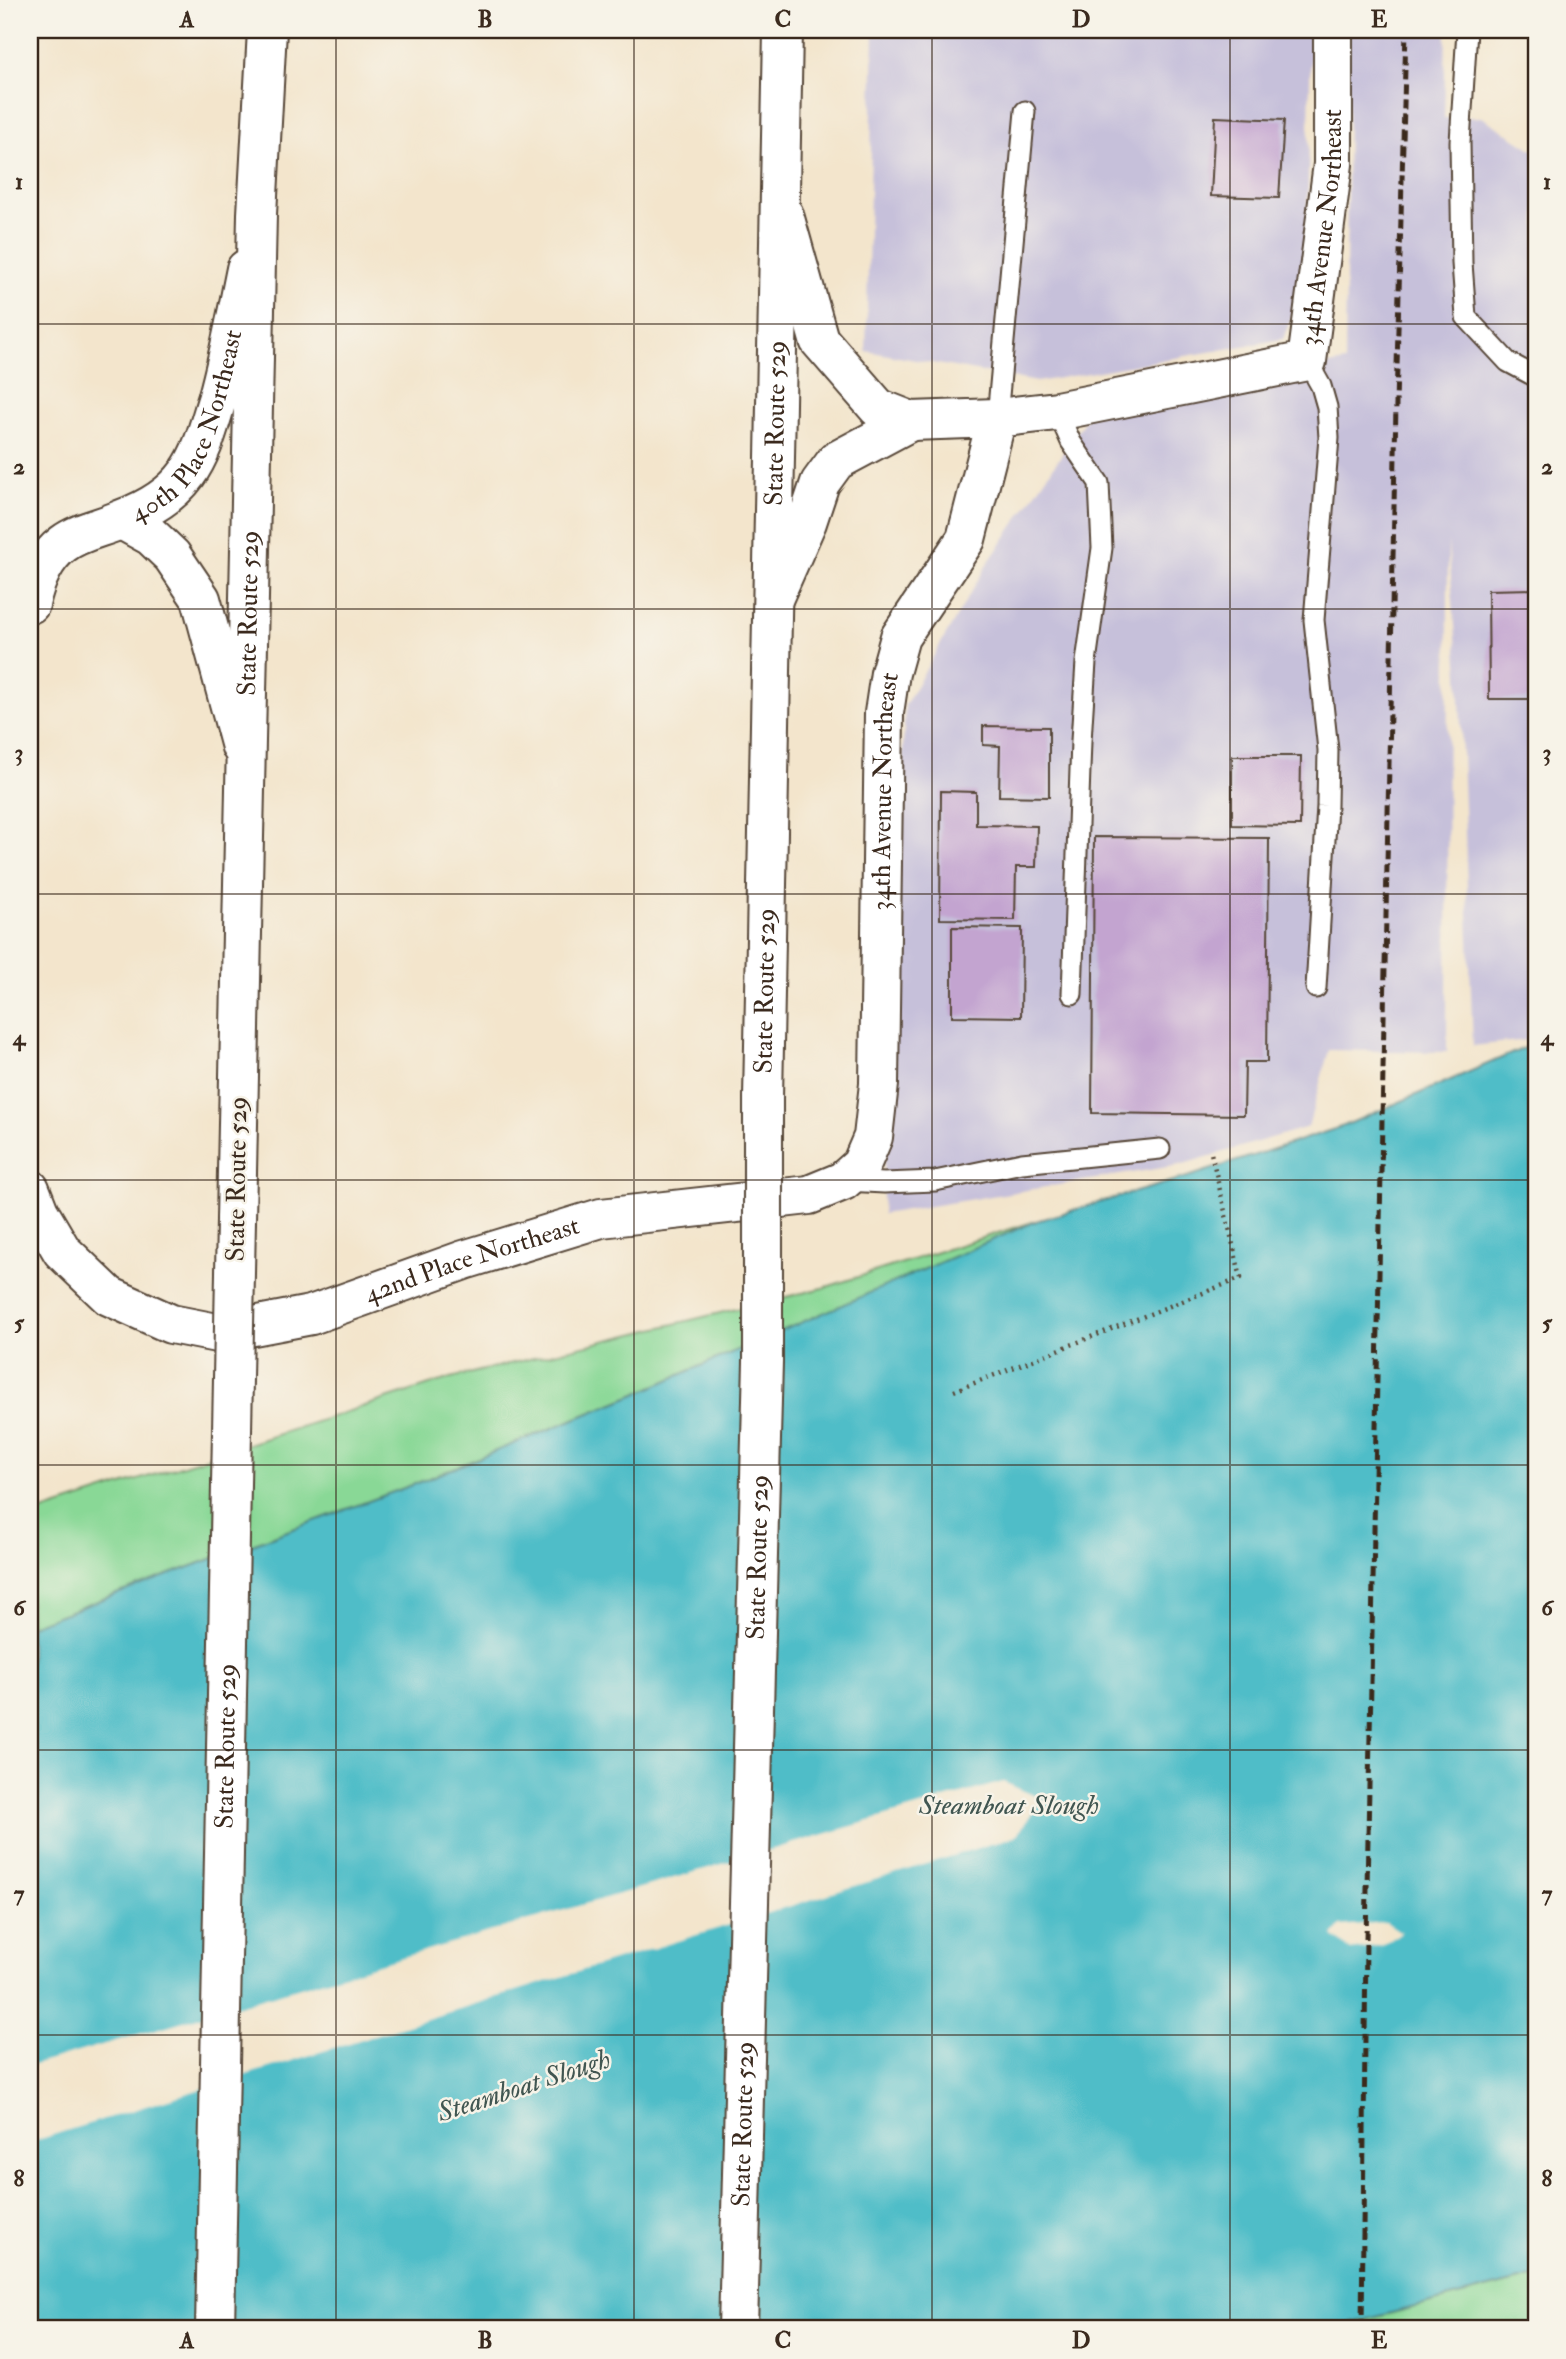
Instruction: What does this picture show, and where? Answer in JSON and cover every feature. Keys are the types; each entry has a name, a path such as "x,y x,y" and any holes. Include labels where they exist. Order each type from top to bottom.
{"main road":[{"name":"State Route 529","path":"215,2329 257,214 267,30"},
{"name":"State Route 529","path":"738,2329 763,1361 763,1099 783,30"},
{"name":"34th Avenue Northeast","path":"781,203 819,340 878,408 911,421 997,418 1057,411 1307,361 1333,164 1333,30"},
{"name":"40th Place Northeast","path":"38,559 92,529 122,520 163,498 187,475 205,439 228,358 257,214"},
{"name":"34th Avenue Northeast","path":"843,1181 860,1165 873,1137 879,1084 884,726 890,673 900,637 967,539 997,418"},
{"name":"34th Avenue Northeast","path":"773,599 807,522 820,483 836,460 911,421"},
{"path":"122,520 151,536 172,556 201,600 245,765"},
{"path":"30,604 38,559"},
{"name":"42nd Place Northeast","path":"30,1189 40,1213 62,1251 108,1296 171,1324 217,1333 311,1315 464,1260 601,1218 809,1195 843,1181"}],"lane":[{"path":"1467,30 1460,142 1462,263 1466,317 1508,362 1536,377"},
{"path":"997,418 1025,111"},
{"path":"1307,361 1321,386 1327,407 1329,438 1314,620 1328,750 1316,988"},
{"path":"1057,411 1071,442 1098,483 1102,548 1083,701 1072,994"},
{"path":"843,1181 935,1181 1022,1163 1160,1149"}],"path":[{"path":"954,1391 1241,1279 1211,1153"}],"shaded area":[{"path":"874,30 1311,30 1306,279 1283,339 1037,382 866,351"},
{"path":"1349,30 1446,30 1444,118 1482,117 1536,152 1536,1039 1473,1046 1459,674 1448,541 1447,1052 1329,1050 1308,1127 1180,1165 882,1214 905,705 988,563 1092,410 1345,362"}],"green space":[{"path":"1036,1221 636,1394 415,1484 30,1626 30,1515 451,1378 823,1288"},
{"path":"1536,2276 1536,2329 1329,2329"}],"water":[{"name":"Steamboat Slough","path":"1536,1043 1536,2276 1329,2329 30,2329 30,1626 415,1484 636,1394 1036,1221 1194,1175 1344,1126"}],"pier":[{"path":"1003,1782 1042,1799 1016,1836 30,2142 30,2066"},
{"path":"1386,1922 1401,1932 1384,1945 1350,1950 1333,1936 1341,1926"}],"building":[{"path":"1215,117 1284,120 1279,198 1211,196"},
{"path":"1530,509 1536,509 1536,545 1531,546"},
{"path":"1536,589 1536,699 1489,699 1488,590"},
{"path":"983,726 1049,727 1049,797 999,796 1000,746 983,745"},
{"path":"1232,756 1301,756 1300,826 1232,825"},
{"path":"941,791 976,792 976,825 1037,826 1036,867 1016,867 1015,920 940,919"},
{"path":"1094,837 1269,838 1267,1062 1245,1062 1244,1115 1092,1113"},
{"path":"952,927 1022,928 1021,1017 952,1016"}],"railway":[{"path":"1362,2329 1366,1940 1396,404 1406,30"}]}
